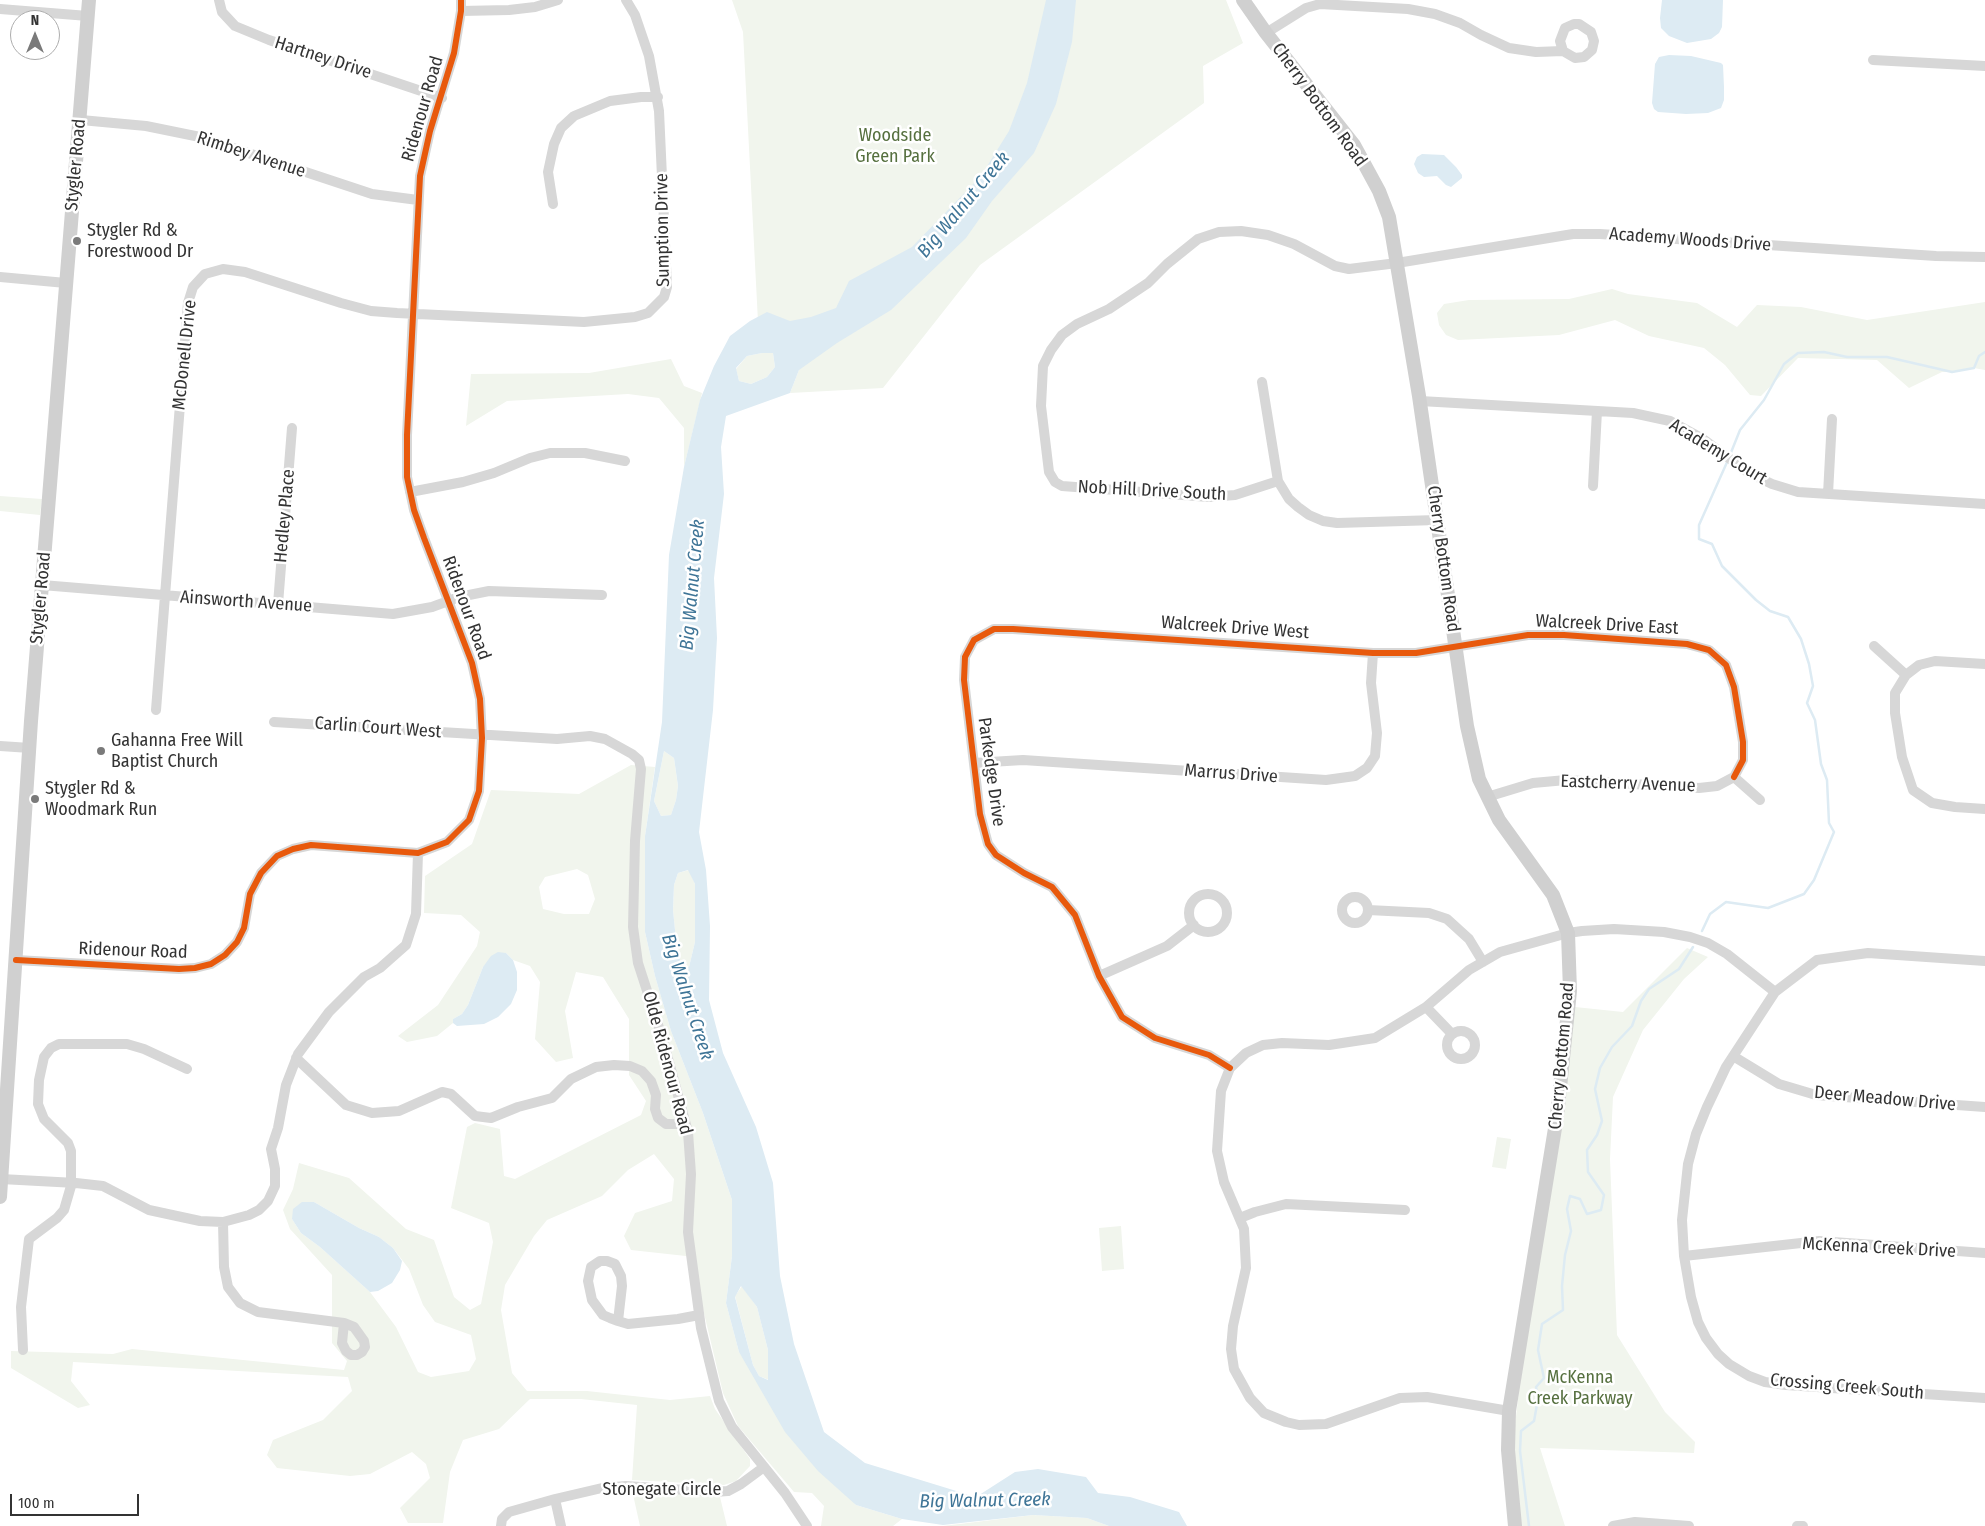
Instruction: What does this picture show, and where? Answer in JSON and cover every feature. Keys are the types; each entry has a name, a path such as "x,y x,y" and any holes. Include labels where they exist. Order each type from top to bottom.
{"main road":[{"name":"Stygler Road","path":"0,1197 42,585 90,0"},
{"name":"Cherry Bottom Road","path":"1243,0 1266,33 1354,145 1379,191 1389,217 1420,401 1467,726 1479,779 1499,820 1553,895 1568,933 1570,991 1558,1107 1549,1174 1509,1411 1508,1450 1515,1526"}],"street":[{"name":"Hartney Drive","path":"218,0 222,12 235,26 270,40 442,98"},
{"path":"461,5 526,8 558,0"},
{"name":"Sumption Drive","path":"413,314 599,321 648,313 664,297 667,286 667,274 658,96 649,56 635,15 626,0"},
{"path":"1266,33 1306,8 1320,4 1408,9 1436,14 1460,23 1509,48 1536,52 1562,51"},
{"name":"Ridenour Road","path":"16,960 179,969 211,964 225,955 237,942 244,928 250,894 257,879 278,856 293,849 312,845 418,853 447,842 469,820 479,791 482,735 480,699 472,663 424,538 407,477 407,434 420,176 430,131 442,98 454,53 461,5"},
{"path":"0,9 88,16"},
{"path":"1873,60 1985,66"},
{"path":"553,204 548,172 554,144 561,128 574,116 610,101 641,96 658,96"},
{"name":"Rimbey Avenue","path":"81,120 146,126 200,137 372,194 418,200"},
{"name":"Academy Woods Drive","path":"1055,482 1049,472 1041,406 1041,377 1043,366 1062,335 1077,324 1109,308 1148,283 1167,264 1198,239 1219,232 1241,231 1268,235 1294,244 1335,266 1345,268 1397,263 1563,235 1598,234 1985,257"},
{"name":"McDonell Drive","path":"156,710 188,303 193,286 205,274 223,269 245,272 364,309 413,314"},
{"path":"0,277 66,283"},
{"path":"1262,382 1278,481 1298,507 1309,515 1323,521 1352,524 1437,520"},
{"name":"Academy Court","path":"1420,401 1633,413 1670,421 1703,439 1736,463 1772,484 1798,492 1985,504"},
{"path":"1594,486 1597,411"},
{"path":"1828,494 1832,419"},
{"name":"Hedley Place","path":"278,604 292,428"},
{"path":"410,492 463,482 494,473 530,458 550,453 585,453 625,461"},
{"name":"Nob Hill Drive South","path":"1055,482 1062,486 1209,497 1235,495 1278,481"},
{"name":"Ainsworth Avenue","path":"42,585 393,614 432,607 489,591 602,595"},
{"name":"Parkedge Drive","path":"1012,629 994,629 974,640 965,657 964,680 980,814 988,844 996,855 1024,873 1052,887 1075,915 1099,976 1122,1017 1155,1038 1209,1055 1230,1068"},
{"name":"Walcreek Drive West","path":"1012,629 1373,653 1416,653 1455,645"},
{"name":"Walcreek Drive East","path":"1455,645 1503,637 1548,634 1687,644 1709,650 1726,665 1734,687 1743,742 1742,760 1734,777"},
{"path":"1874,646 1906,675"},
{"name":"Marrus Drive","path":"974,763 1023,760 1326,780 1355,776 1367,768 1375,756 1377,733 1371,683 1373,653"},
{"path":"1985,664 1935,661 1919,665 1906,675 1895,693 1895,713 1902,757 1914,790 1932,803 1985,809"},
{"name":"Carlin Court West","path":"274,722 558,739 590,736 605,739"},
{"name":"Olde Ridenour Road","path":"605,739 632,754 639,760 641,769 635,841 633,927 638,963 663,1040 685,1124 691,1174 688,1232 699,1315 719,1401 732,1426 785,1493 807,1526"},
{"path":"0,746 30,748"},
{"path":"1734,777 1760,800"},
{"name":"Eastcherry Avenue","path":"1487,797 1534,783 1566,780 1698,788 1717,786 1734,777"},
{"path":"1,1179 71,1182 104,1186 148,1210 200,1221 223,1222 260,1210 268,1201 275,1186 275,1169 271,1149 278,1128 286,1085 296,1058 315,1030 350,991 364,977 380,968 406,945 416,914 418,853"},
{"path":"1368,910 1429,914 1447,920 1468,939 1483,962"},
{"path":"1099,976 1167,946 1194,925"},
{"path":"1509,1411 1442,1399 1413,1397 1386,1401 1340,1420 1313,1425 1286,1422 1264,1412 1244,1390 1231,1358 1233,1326 1246,1268 1244,1229 1224,1182 1217,1151 1221,1091 1230,1068 1246,1053 1263,1045 1282,1043 1329,1045 1376,1038 1426,1007 1469,970 1500,952 1568,933 1597,929 1664,932 1690,937 1708,943 1727,954 1774,992 1817,960 1868,953 1985,961"},
{"name":"Crossing Creek South","path":"1774,992 1733,1056 1707,1107 1696,1134 1688,1164 1682,1220 1684,1256 1691,1297 1698,1322 1706,1338 1718,1354 1729,1364 1748,1376 1765,1382 1985,1398"},
{"path":"1426,1007 1452,1034"},
{"path":"23,1350 20,1307 29,1239 57,1218 64,1210 71,1182 68,1143 44,1119 38,1104 38,1080 44,1057 51,1048 59,1044 127,1044 144,1049 187,1069"},
{"name":"Deer Meadow Drive","path":"1733,1056 1779,1084 1816,1096 1985,1107"},
{"path":"296,1058 346,1105 372,1113 399,1111 442,1092 451,1094 475,1116 492,1118 518,1107 552,1098 570,1079 596,1067 614,1064 630,1066 642,1071 651,1081 656,1095 655,1109 658,1118 666,1124 685,1124"},
{"path":"1240,1218 1286,1204 1405,1210"},
{"path":"223,1222 224,1267 228,1287 240,1303 258,1312 344,1323"},
{"name":"McKenna Creek Drive","path":"1684,1256 1819,1241 1985,1253"},
{"path":"618,1321 622,1286 621,1276 615,1264 600,1261 591,1267 588,1281 590,1294 595,1306 604,1315 618,1321 628,1324 699,1315"},
{"name":"Stonegate Circle","path":"501,1526 502,1519 509,1512 602,1488 626,1486 714,1492 728,1491 764,1467"},
{"path":"555,1499 561,1526"},
{"path":"1613,1526 1635,1522 1689,1526"},
{"path":"1797,1526 1802,1526"}],"green space":[{"name":"Woodside Green Park","path":"732,0 1226,0 1243,43 1203,66 1204,103 980,265 883,388 790,393 799,370 759,341 743,32"},
{"path":"1612,289 1628,294 1697,303 1737,327 1757,305 1801,307 1867,320 1985,302 1985,370 1974,368 1942,372 1909,388 1877,360 1798,358 1761,396 1750,395 1725,365 1704,348 1649,336 1615,320 1559,335 1458,340 1446,335 1439,325 1437,313 1444,304 1469,300 1569,299"},
{"path":"773,353 775,367 767,377 751,384 739,381 736,369 747,356"},
{"path":"671,359 684,386 702,393 684,467 684,428 659,398 628,394 507,401 466,426 471,374 589,373"},
{"path":"0,496 42,499 40,515 0,511"},
{"path":"664,751 674,758 678,786 671,815 661,816 654,801"},
{"path":"631,765 655,767 645,836 645,932 655,976 671,1031 703,1113 732,1200 732,1256 726,1303 739,1352 856,1505 902,1519 893,1526 821,1526 824,1506 812,1493 794,1492 738,1426 723,1393 703,1309 695,1257 631,1250 624,1236 635,1213 672,1201 674,1179 654,1154 628,1170 602,1196 547,1220 534,1236 505,1285 501,1310 512,1373 527,1391 587,1391 670,1400 710,1396 715,1409 750,1459 750,1466 736,1481 724,1485 632,1480 637,1405 581,1399 530,1399 499,1429 463,1440 450,1472 443,1523 408,1523 400,1508 430,1478 426,1464 412,1452 370,1474 350,1476 277,1468 267,1455 273,1440 323,1420 352,1391 348,1377 73,1362 71,1381 90,1405 78,1408 11,1368 11,1351 113,1354 132,1349 344,1370 347,1361 332,1343 332,1275 290,1229 283,1210 293,1189 299,1163 349,1178 406,1229 434,1240 454,1297 470,1310 481,1304 493,1242 489,1223 451,1208 467,1127 475,1123 500,1129 504,1176 515,1179 641,1115 646,1101 629,1075 629,1019 603,977 576,972 565,1011 573,1058 556,1062 535,1039 540,982 530,966 513,960 506,953 483,967 468,1005 462,1014 453,1019 453,1023 437,1036 407,1042 398,1036 438,1005 477,946 480,932 461,915 424,913 425,876 472,844 491,790 579,794","holes":["577,869 588,875 595,899 589,914 564,914 543,909 539,887 545,877","314,1202 359,1228 379,1237 393,1248 409,1269 423,1305 435,1322 471,1335 476,1359 469,1371 431,1377 418,1372 396,1327 370,1292 320,1247 301,1233 292,1219"]},
{"path":"689,870 695,884 695,942 689,967 682,966 677,950 673,910 674,885 678,873"},
{"name":"McKenna Creek Parkway","path":"1687,948 1708,957 1684,979 1643,1030 1613,1097 1610,1159 1617,1335 1665,1412 1695,1442 1694,1453 1540,1448 1565,1526 1520,1526 1513,1443 1521,1372 1575,1007 1623,1012"},
{"path":"1497,1137 1511,1139 1506,1169 1492,1167"},
{"path":"1121,1226 1124,1269 1102,1271 1099,1228"},
{"path":"742,1286 757,1307 768,1350 769,1380 759,1376 753,1365 735,1296"},
{"path":"632,1490 720,1497 727,1526 640,1526"},
{"path":"1033,1515 1087,1518 1109,1526 943,1526"}],"water":[{"name":"Big Walnut Creek","path":"1046,0 1076,0 1072,42 1056,104 1034,153 992,201 966,238 891,310 837,343 799,370 790,393 726,416 721,447 724,494 714,578 717,638 713,710 699,832 706,870 710,926 709,1000 723,1053 756,1127 773,1183 780,1276 794,1344 824,1432 865,1463 976,1497 1015,1472 1038,1469 1086,1477 1098,1493 1130,1497 1179,1512 1187,1526 1109,1526 1087,1518 1033,1515 943,1525 902,1519 856,1505 818,1471 785,1432 739,1352 726,1303 732,1256 732,1200 703,1113 671,1031 655,976 645,932 645,836 662,722 669,555 684,467 700,400 714,366 730,336 750,321 767,312 790,321 811,317 836,308 849,281 912,247 981,176 1009,131 1027,83","holes":["773,353 775,367 767,377 751,384 739,381 736,368 747,356","664,751 674,758 678,786 671,815 661,816 654,801","688,870 695,884 695,942 689,967 682,966 677,950 673,910 674,885 678,873","741,1286 757,1307 768,1350 768,1380 759,1376 753,1365 735,1297"]},
{"path":"1662,0 1723,0 1722,27 1719,33 1711,39 1687,43 1669,36 1661,28"},
{"path":"1669,55 1691,56 1723,65 1724,100 1721,108 1708,113 1686,114 1658,112 1654,109 1652,103 1655,64 1659,57"},
{"path":"1422,154 1444,155 1456,167 1462,178 1451,187 1446,185 1437,176 1424,177 1418,173 1414,164 1417,157"},
{"path":"498,952 506,953 513,960 517,972 517,990 511,1004 498,1017 484,1024 457,1026 453,1023 453,1019 462,1014 468,1005 483,967 491,956"},
{"path":"302,1202 314,1202 359,1228 379,1237 393,1248 402,1261 400,1270 392,1283 378,1291 370,1292 320,1247 301,1233 292,1219 293,1209"}],"waterway":[{"path":"1730,455 1740,430 1764,400 1784,364 1798,353 1824,352 1847,357 1887,357 1952,372 1974,368 1979,356 1985,352"},
{"path":"1702,931 1710,914 1726,902 1768,908 1804,894 1814,880 1834,832 1829,823 1827,780 1821,764 1815,720 1807,703 1813,686 1809,664 1801,639 1788,617 1770,611 1756,600 1722,566 1712,544 1699,539 1699,525 1728,460"},
{"path":"1529,1526 1520,1451 1521,1431 1534,1421 1538,1399 1536,1387 1544,1378 1538,1350 1542,1324 1563,1310 1562,1286 1565,1255 1571,1231 1567,1209 1570,1196 1580,1199 1587,1214 1601,1210 1604,1195 1588,1172 1587,1150 1597,1135 1602,1121 1595,1089 1600,1068 1612,1047 1632,1026 1641,1001 1649,989 1679,969 1693,947"}],"cycle path":[{"path":"16,960 179,969 211,964 225,955 237,942 244,928 250,894 261,873 277,856 293,849 311,845 418,853 447,842 469,820 479,791 482,738 480,699 472,663 414,510 407,477 407,435 420,176 430,131 454,53 461,0"},
{"path":"1230,1068 1209,1055 1155,1038 1122,1017 1099,976 1075,915 1052,887 1024,873 996,855 988,844 980,814 964,680 965,657 974,640 994,629 1013,629 1373,653 1416,653 1528,635 1564,635 1687,644 1709,650 1726,665 1734,687 1743,742 1743,760 1734,777"}],"place":[{"name":"Stygler Rd & Forestwood Dr","path":"77,241"},
{"name":"Gahanna Free Will Baptist Church","path":"101,751"},
{"name":"Stygler Rd & Woodmark Run","path":"35,799"}]}
